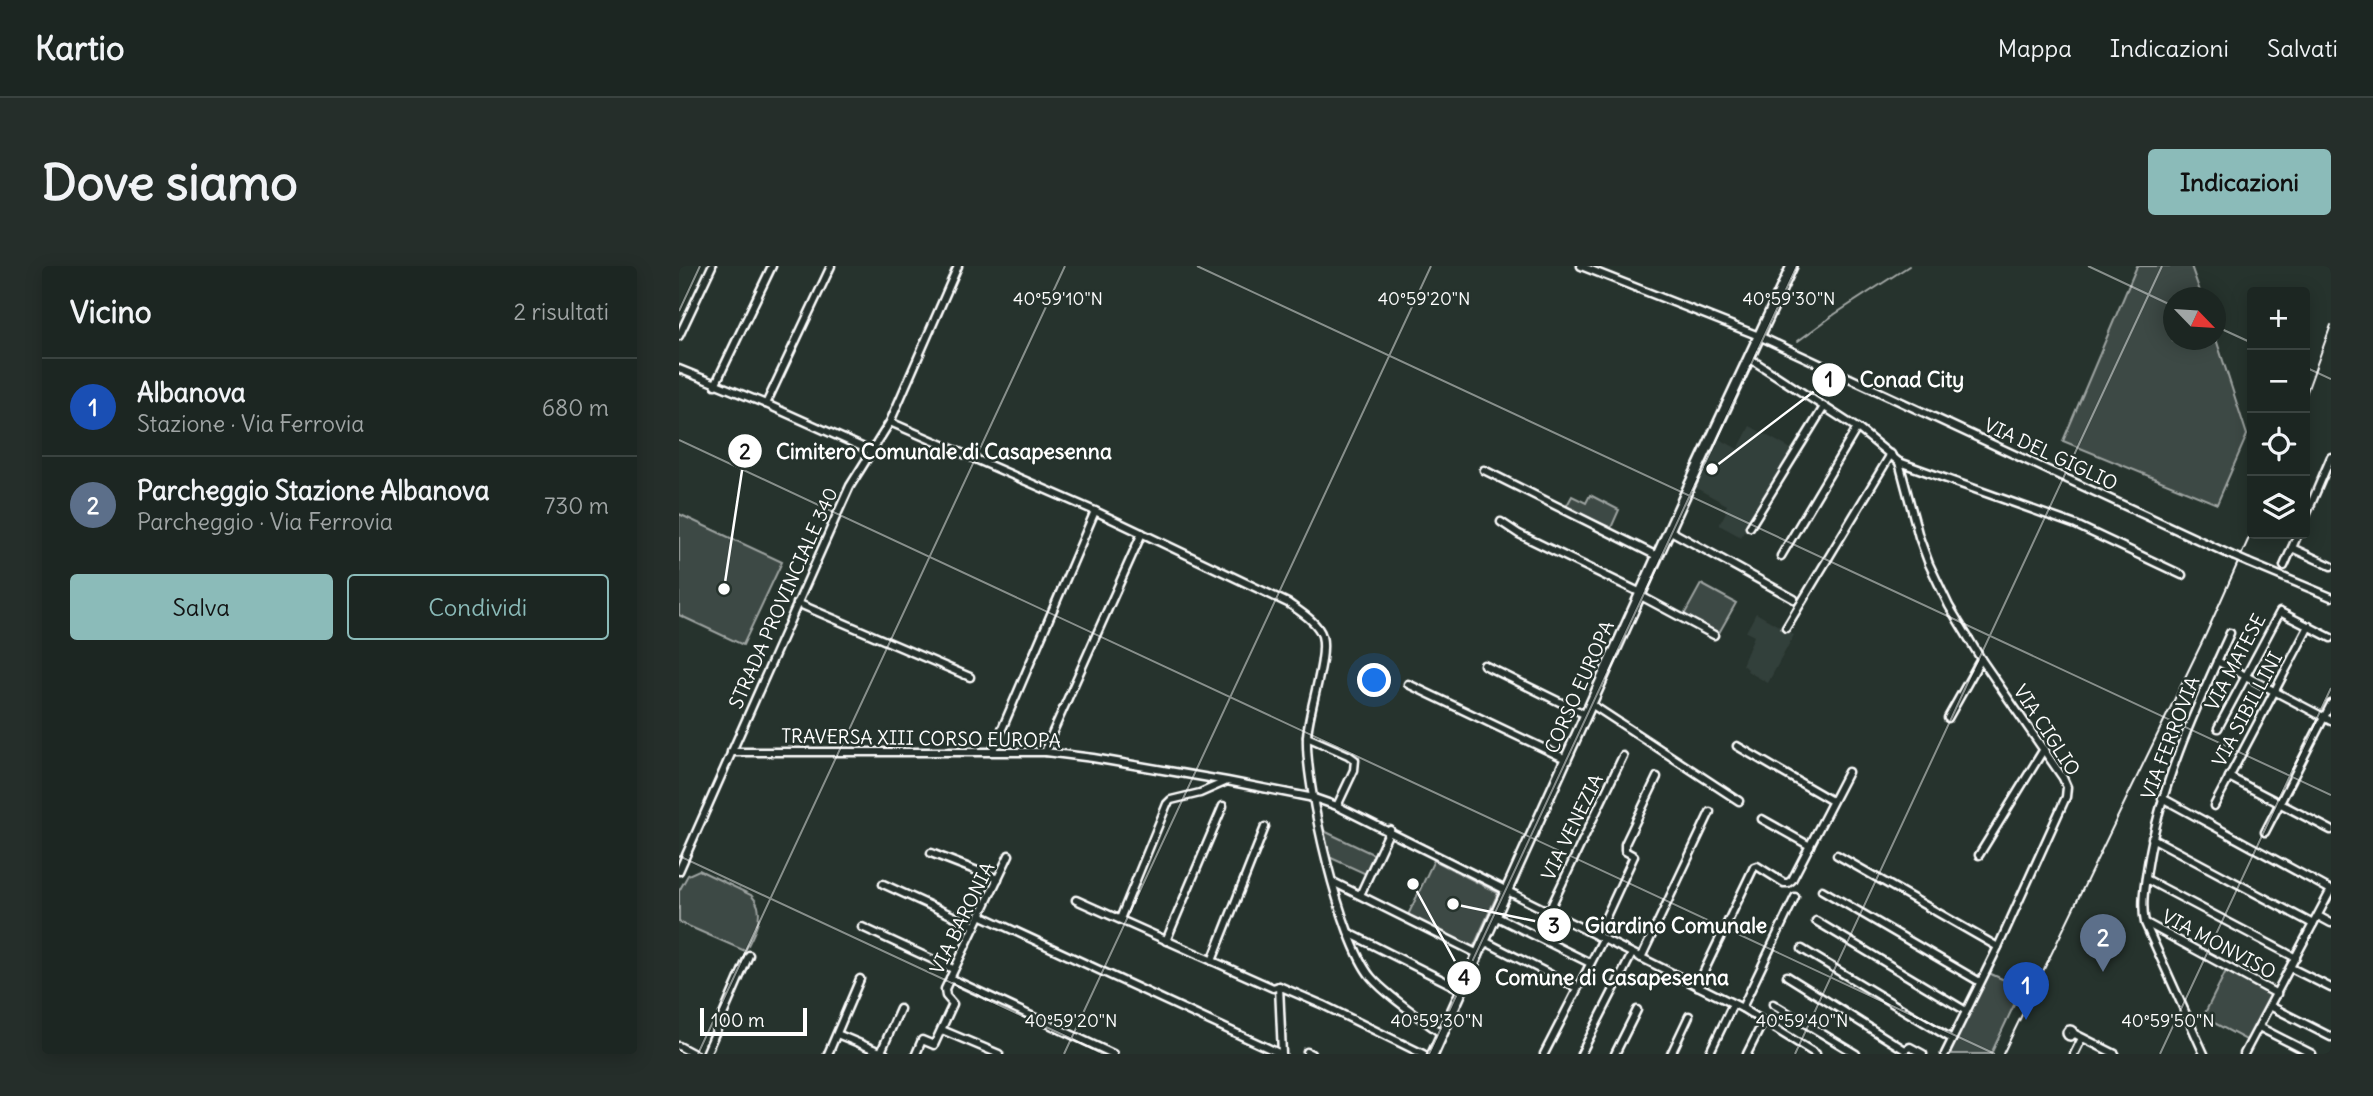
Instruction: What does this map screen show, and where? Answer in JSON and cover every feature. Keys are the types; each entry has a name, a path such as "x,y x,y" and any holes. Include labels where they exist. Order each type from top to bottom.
{"street":[{"path":"679,336 712,266"},
{"path":"715,385 772,266"},
{"path":"766,404 831,266"},
{"name":"STRADA PROVINCIALE 340","path":"679,871 796,603 850,486 890,422 958,266"},
{"path":"1581,266 1759,336"},
{"name":"CORSO EUROPA","path":"1433,1054 1791,266"},
{"name":"VIA DEL GIGLIO","path":"1759,336 2233,556 2331,597"},
{"path":"1749,358 1773,371 1857,428 1899,462 2077,525 2182,575"},
{"path":"679,369 871,451"},
{"path":"1751,527 1823,407"},
{"path":"890,422 1095,511 1288,603 1306,615 1322,635 1322,652 1307,737 1314,798 1333,881 1354,949 1371,978 1442,1034"},
{"path":"1781,556 1857,428"},
{"path":"1786,628 1891,454"},
{"path":"2310,506 2331,457"},
{"name":"VIA CIGLIO","path":"1899,462 1919,537 1949,606 1981,659 2067,787 2066,797 1998,947 1945,1054"},
{"path":"1484,470 1657,556"},
{"path":"993,750 1095,511"},
{"path":"1501,522 1518,534 1640,594 1714,635"},
{"path":"1669,530 1794,599"},
{"path":"1046,752 1047,744 1142,533"},
{"path":"2284,566 2296,539"},
{"path":"2292,548 2331,566"},
{"path":"796,603 970,677"},
{"name":"VIA MATESE","path":"2218,728 2280,612 2309,626"},
{"path":"2309,626 2331,638"},
{"name":"VIA SIBILLINI","path":"2214,806 2309,626"},
{"name":"VIA FERROVIA","path":"2204,1054 2145,923 2143,900 2152,838 2162,798 2230,633"},
{"path":"1948,718 1981,659"},
{"path":"2217,661 2328,719"},
{"path":"1484,665 1585,715"},
{"path":"1408,684 1566,759"},
{"path":"1591,704 1739,801"},
{"path":"2265,832 2328,719 2331,704"},
{"path":"1307,737 1355,760 1354,770 1337,806"},
{"path":"1737,746 1832,801"},
{"path":"1979,855 2044,750"},
{"name":"TRAVERSA XIII CORSO EUROPA","path":"731,752 1046,752 1314,798 1389,831 1742,1008 1816,1054"},
{"name":"VIA VENEZIA","path":"1549,911 1623,756"},
{"path":"1697,986 1754,867 1784,883 1792,880 1848,772"},
{"path":"1543,1054 1590,963 1635,856 1625,851 1625,844 1657,777"},
{"path":"2229,777 2331,830"},
{"path":"1120,919 1167,804 1171,800 1200,793 1227,781"},
{"path":"2162,798 2331,890 2244,1054"},
{"path":"1166,941 1223,806"},
{"path":"1641,958 1710,812"},
{"path":"1762,819 1810,846"},
{"path":"1212,961 1265,827"},
{"path":"1360,895 1389,831"},
{"path":"2152,838 2313,924"},
{"path":"931,853 998,879"},
{"name":"VIA BARONIA","path":"942,1030 953,1004 946,996 946,989 953,969 1009,855"},
{"path":"1837,855 1998,947"},
{"path":"2146,879 2296,958"},
{"path":"1333,881 1478,954"},
{"path":"883,884 975,926"},
{"path":"1822,890 1980,982"},
{"path":"1742,1008 1795,897"},
{"path":"1076,900 1273,988 1279,986 1324,1005 1423,1054"},
{"path":"980,915 1281,1054 1279,986"},
{"path":"1495,916 1590,963"},
{"path":"2318,916 2331,923"},
{"path":"1816,921 1966,1011"},
{"name":"VIA MONVISO","path":"2145,923 2277,994"},
{"path":"862,927 953,969"},
{"path":"1349,933 1462,990"},
{"path":"1484,941 1577,988"},
{"path":"1802,949 1952,1038"},
{"path":"1581,1054 1632,954"},
{"path":"706,1054 749,955"},
{"path":"2291,968 2331,988"},
{"path":"1787,976 1905,1050 1910,1047 1923,1054"},
{"path":"950,978 1114,1054"},
{"path":"828,1054 860,979"},
{"path":"1709,1054 1733,1004"},
{"path":"1773,1004 1856,1054"},
{"path":"2270,1006 2331,1037"},
{"path":"837,1034 882,1053 900,1009"},
{"path":"1615,1054 1637,1010"},
{"path":"1671,1054 1689,1016"},
{"path":"1747,1054 1763,1022"},
{"path":"2259,1027 2312,1054"},
{"path":"916,1054 922,1040 934,1045 942,1030 999,1054"},
{"path":"2073,1033 2115,1054"},
{"path":"2074,1054 2082,1038"},
{"path":"679,1046 694,1054"}],"shaded area":[{"path":"2137,266 2191,266 2198,287 2163,287 2163,350 2220,350 2247,435 2217,504 2063,441"},
{"path":"1750,426 1793,450 1741,537 1719,525 1727,505 1696,488 1718,438 1738,449"},
{"path":"1590,495 1619,510 1611,528 1566,507 1572,496 1586,503"},
{"path":"679,514 782,562 743,645 679,615"},
{"path":"1701,584 1736,603 1719,633 1684,615"},
{"path":"1756,613 1794,635 1768,683 1742,665 1754,636 1746,632"},
{"path":"1324,831 1375,855 1366,874 1329,857"},
{"path":"1434,860 1498,893 1473,948 1408,915"},
{"path":"699,870 751,895 756,902 759,908 758,923 745,951 679,922 679,891 688,875"},
{"path":"2227,969 2274,995 2248,1041 2203,1017"},
{"path":"1989,973 2022,988 1991,1054 1949,1054"}],"waterway":[{"path":"1798,341 1909,266"}],"railway":[{"path":"2310,383 2331,325"},
{"path":"2003,1054 2206,634 2248,539"}],"place":[{"name":"Conad City","path":"1712,469"},
{"name":"Cimitero Comunale di Casapesenna","path":"724,589"},
{"name":"Comune di Casapesenna","path":"1413,884"},
{"name":"Giardino Comunale","path":"1453,904"},
{"name":"Parcheggio Stazione Albanova","path":"2103,972"},
{"name":"Albanova","path":"2026,1020"}]}
